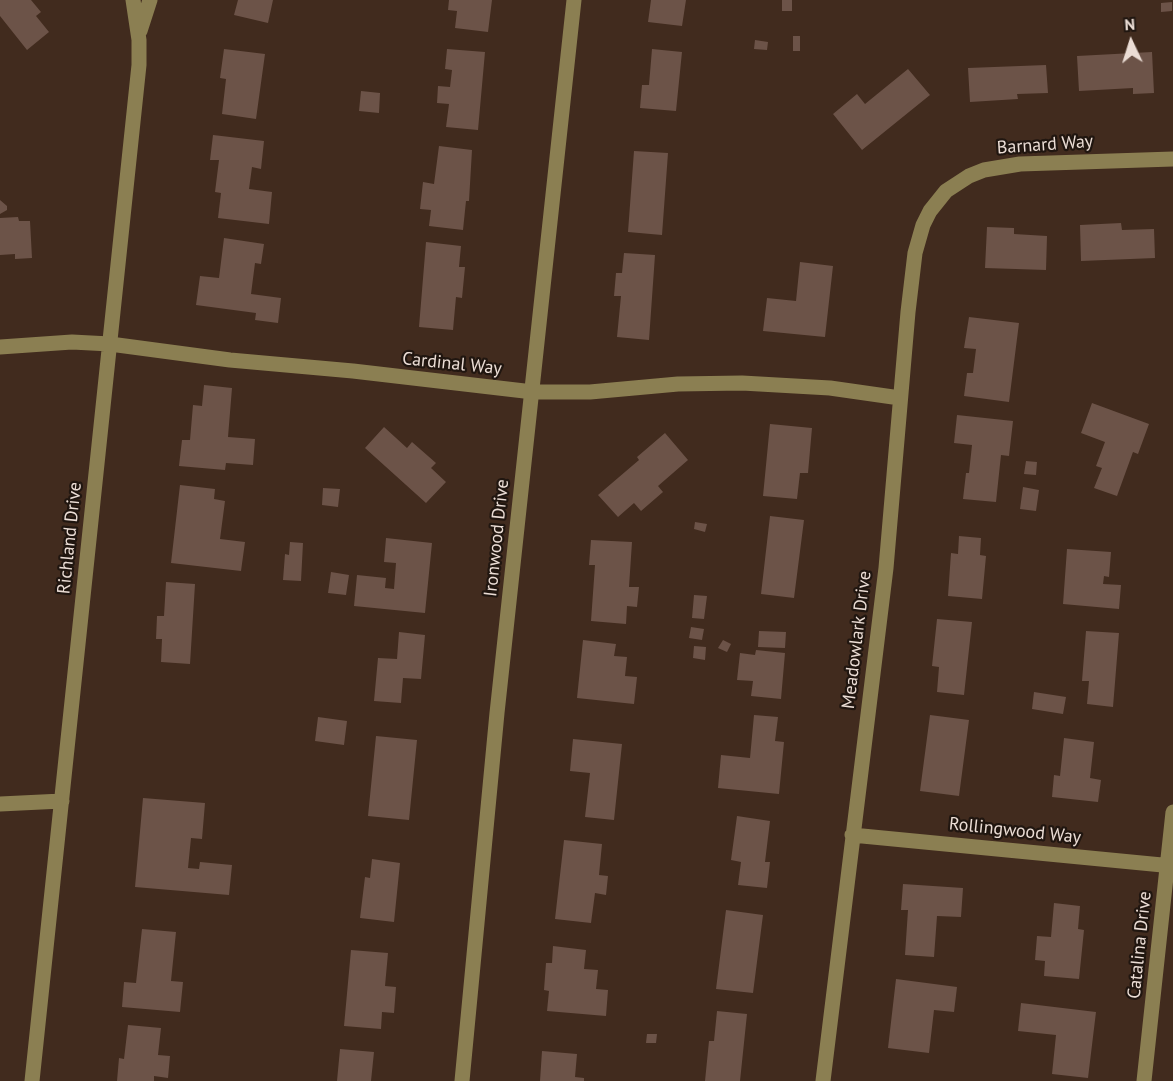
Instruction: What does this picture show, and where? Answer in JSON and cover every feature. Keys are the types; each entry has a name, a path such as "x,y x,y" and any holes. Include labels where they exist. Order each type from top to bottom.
{"street":[{"name":"Richland Drive","path":"32,1081 139,65 139,35 133,0"},
{"path":"139,35 150,0"},
{"name":"Ironwood Drive","path":"462,1081 497,713 574,0"},
{"name":"Barnard Way","path":"933,207 946,191 956,184 984,170 1002,166 1173,159"},
{"name":"Meadowlark Drive","path":"823,1081 886,568 915,253 923,225 933,207"},
{"name":"Cardinal Way","path":"0,347 72,342 110,344 230,360 533,392 590,392 678,384 742,383 830,388 900,398"},
{"path":"0,804 62,801"},
{"name":"Catalina Drive","path":"1144,1081 1170,865 1173,812"},
{"name":"Rollingwood Way","path":"852,835 1170,865"}],"building":[{"path":"0,0 31,0 41,12 36,16 49,32 27,50 0,16"},
{"path":"238,0 273,0 268,23 234,15"},
{"path":"449,0 492,0 488,32 455,28 457,11 448,10"},
{"path":"651,0 686,0 682,26 648,22"},
{"path":"782,0 792,0 792,11 782,11"},
{"path":"1172,2 1172,11 1161,12 1161,3"},
{"path":"793,36 800,36 800,51 793,51"},
{"path":"755,40 768,42 767,50 754,49"},
{"path":"224,49 265,54 256,119 222,114 226,79 220,78"},
{"path":"447,49 485,52 478,130 446,127 449,104 437,103 438,86 450,87 452,70 445,69"},
{"path":"652,49 682,52 676,111 640,108 642,85 649,85"},
{"path":"1152,52 1154,93 1133,94 1133,88 1079,91 1077,56"},
{"path":"1046,65 1048,93 1017,94 1018,99 970,102 968,68"},
{"path":"908,69 930,95 862,150 833,114 857,94 865,104"},
{"path":"361,91 380,93 379,113 359,111"},
{"path":"213,135 264,141 261,169 252,167 249,189 272,192 269,224 218,218 221,193 215,192 219,160 210,160"},
{"path":"439,146 472,150 469,201 466,201 463,230 429,226 431,210 420,209 423,182 434,184"},
{"path":"634,151 668,153 662,235 628,232"},
{"path":"0,200 7,206 7,210 0,214"},
{"path":"18,217 19,221 30,221 32,258 15,259 15,254 0,255 0,218"},
{"path":"1121,223 1122,230 1154,229 1155,258 1081,261 1080,225"},
{"path":"987,227 1014,228 1014,234 1047,236 1046,270 985,268"},
{"path":"224,238 264,244 261,264 255,263 251,294 281,298 278,323 255,320 256,313 196,305 200,276 219,278"},
{"path":"426,242 461,246 459,267 465,267 462,298 456,297 453,330 419,327"},
{"path":"624,253 655,255 649,340 617,337 621,296 614,296 616,273 622,273"},
{"path":"800,262 833,266 825,337 763,331 767,298 796,301"},
{"path":"969,317 1019,323 1009,402 964,396 967,373 973,373 976,349 964,348"},
{"path":"204,385 232,388 228,437 255,439 253,465 226,463 225,470 179,466 182,440 190,440 193,405 202,406"},
{"path":"1092,403 1149,424 1138,454 1133,452 1117,496 1094,488 1102,468 1096,466 1105,442 1081,433"},
{"path":"957,415 1013,421 1009,456 1001,455 996,502 963,499 972,445 954,443"},
{"path":"770,424 812,428 808,473 800,473 797,499 763,496"},
{"path":"384,427 407,448 412,442 436,463 431,468 446,482 426,503 365,448"},
{"path":"665,433 688,460 658,486 663,492 641,511 634,503 618,517 598,495 639,460 637,457"},
{"path":"1026,461 1037,462 1036,475 1024,474"},
{"path":"180,485 215,489 214,499 225,501 220,539 245,542 241,571 171,563"},
{"path":"1023,487 1039,490 1036,511 1020,509"},
{"path":"323,488 340,489 338,507 322,505"},
{"path":"770,516 804,520 794,598 761,594"},
{"path":"695,522 707,524 705,532 694,529"},
{"path":"959,536 981,538 980,555 986,556 982,599 948,596 951,553 958,554"},
{"path":"386,538 432,543 425,613 354,606 357,575 386,578 385,588 394,589 396,563 384,562"},
{"path":"591,540 632,542 629,587 639,587 637,607 627,606 626,624 591,621 595,565 589,565"},
{"path":"290,542 303,543 301,581 283,580 285,554 289,555"},
{"path":"1067,549 1111,552 1109,577 1104,576 1103,584 1121,585 1119,609 1063,604"},
{"path":"331,572 349,575 346,595 328,593"},
{"path":"166,582 195,584 190,664 161,662 162,639 156,639 157,616 164,616"},
{"path":"694,595 707,596 704,619 692,618"},
{"path":"937,619 972,622 964,695 937,692 939,667 932,666"},
{"path":"691,627 704,629 702,640 689,638"},
{"path":"759,631 786,632 785,648 758,647"},
{"path":"1086,631 1119,633 1113,707 1087,704 1089,681 1082,681"},
{"path":"399,632 425,635 421,679 403,678 401,703 374,701 378,658 397,659"},
{"path":"583,640 616,644 614,656 627,657 625,676 637,677 634,704 577,698"},
{"path":"723,640 731,644 727,652 718,648"},
{"path":"694,646 706,647 705,660 693,658"},
{"path":"756,650 785,653 781,699 751,696 753,681 737,680 740,653 755,655"},
{"path":"1034,692 1066,697 1063,714 1032,709"},
{"path":"754,715 778,717 775,741 784,742 779,794 718,788 721,755 750,758"},
{"path":"930,715 969,720 959,796 920,791"},
{"path":"318,717 347,721 344,745 315,741"},
{"path":"376,736 417,740 409,820 368,816"},
{"path":"1064,738 1094,742 1090,778 1101,780 1098,802 1052,797 1054,775 1060,776"},
{"path":"573,739 622,744 614,820 585,817 590,773 570,771"},
{"path":"143,798 205,803 202,839 191,838 188,868 199,869 200,862 232,865 229,895 135,887"},
{"path":"737,816 770,821 765,862 770,862 767,888 738,885 741,862 731,860"},
{"path":"564,840 602,844 599,875 608,876 606,895 595,893 591,923 555,919"},
{"path":"372,859 400,863 394,922 360,918 365,877 370,878"},
{"path":"903,884 963,888 961,917 937,916 934,957 905,955 908,910 901,910"},
{"path":"1054,903 1080,906 1078,929 1084,930 1079,979 1044,976 1045,961 1035,960 1037,936 1051,937"},
{"path":"726,910 763,915 753,993 716,989"},
{"path":"142,929 176,932 171,981 183,982 180,1012 122,1007 124,982 136,983"},
{"path":"553,946 586,950 584,969 598,970 596,989 608,990 606,1016 547,1011 549,991 544,990 546,963 552,963"},
{"path":"351,950 388,953 385,986 396,987 394,1013 382,1012 381,1029 344,1026"},
{"path":"896,979 957,987 954,1012 934,1010 929,1053 888,1048"},
{"path":"1021,1003 1096,1012 1088,1078 1052,1074 1056,1035 1018,1031"},
{"path":"717,1011 747,1014 740,1081 705,1081 709,1041 714,1041"},
{"path":"128,1025 161,1028 158,1055 170,1056 168,1078 154,1076 154,1081 117,1081 119,1058 124,1059"},
{"path":"647,1034 657,1034 656,1043 646,1043"},
{"path":"340,1049 374,1052 371,1081 337,1081"},
{"path":"542,1051 577,1054 575,1077 584,1078 584,1081 540,1081"}]}
